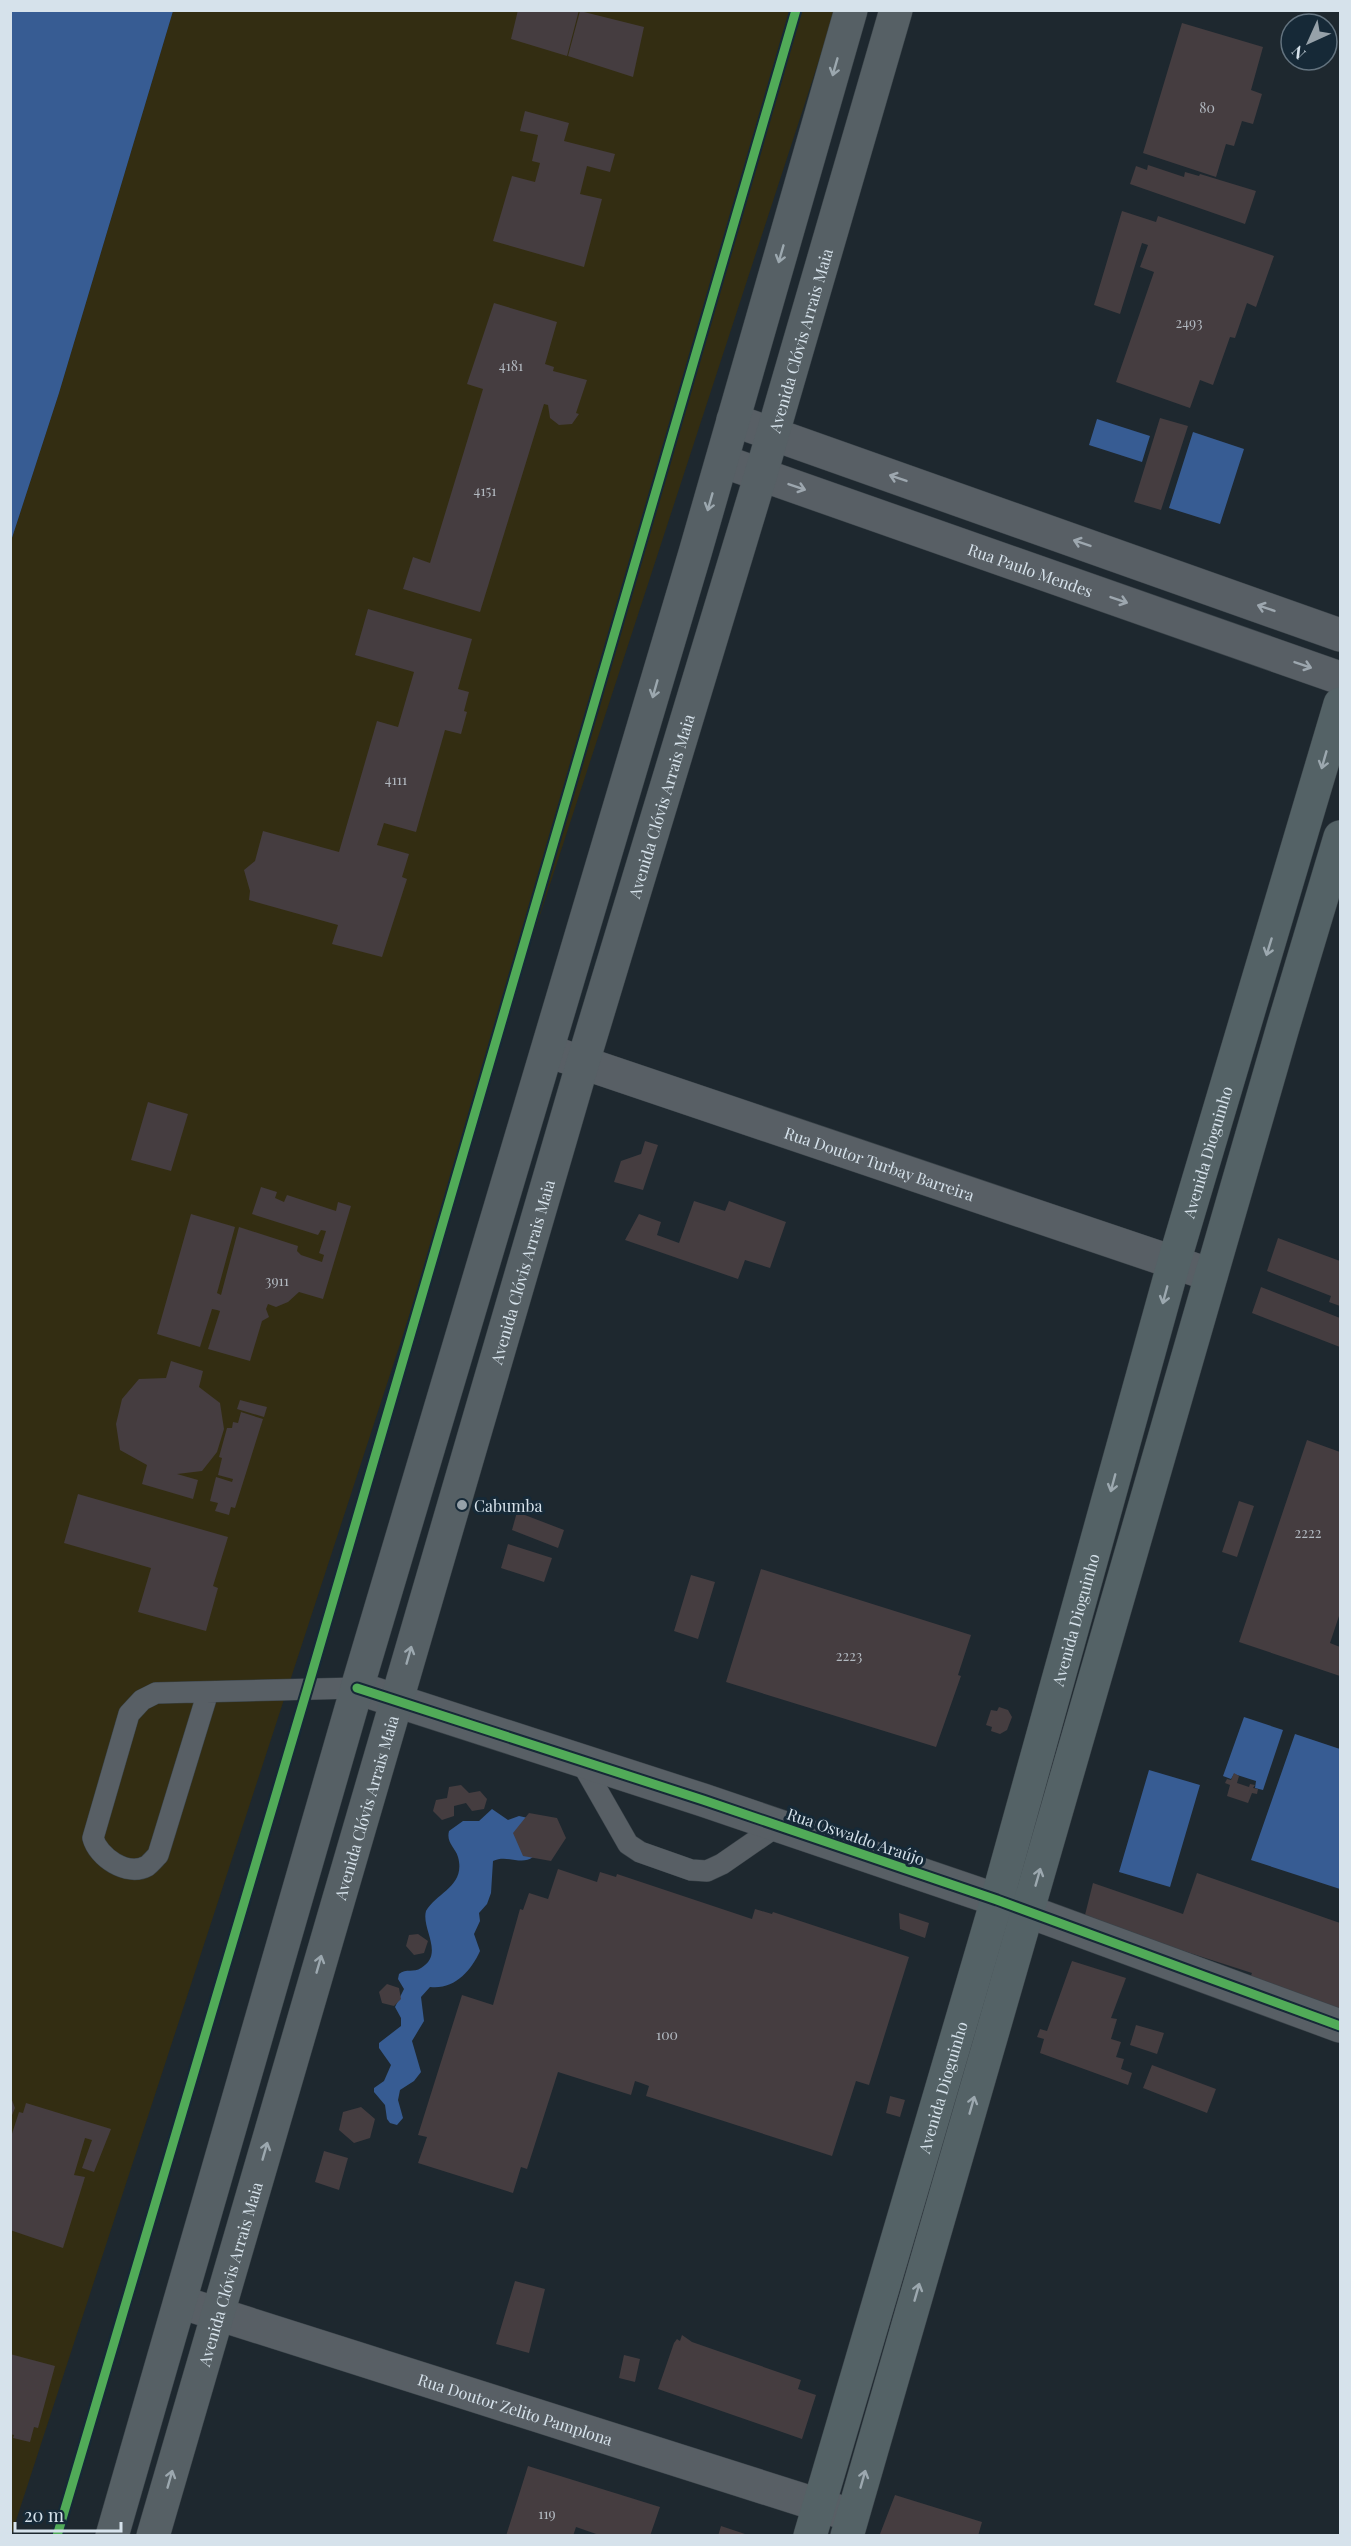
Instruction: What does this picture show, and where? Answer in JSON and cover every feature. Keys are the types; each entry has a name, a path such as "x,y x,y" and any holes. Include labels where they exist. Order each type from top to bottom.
{"main road":[{"path":"111,2535 357,1688 722,461 851,10"},
{"name":"Avenida Clóvis Arrais Maia","path":"153,2535 583,1062 761,474 896,10"},
{"name":"Avenida Dioguinho","path":"814,2521 998,1900 1174,1262 1341,704"},
{"name":"Avenida Dioguinho","path":"849,2526 1211,1275 1340,840"}],"street":[{"path":"733,420 1341,635"},
{"name":"Rua Paulo Mendes","path":"722,461 1341,678"},
{"name":"Rua Doutor Turbay Barreira","path":"548,1051 1211,1275"},
{"name":"Rua Oswaldo Araújo","path":"357,1688 998,1900 1341,2025"},
{"name":"Rua Doutor Zelito Pamplona","path":"180,2302 814,2521 849,2526"}],"lane":[{"path":"1304,832 1340,840"},
{"path":"208,1692 158,1856 147,1866 134,1869 106,1860 96,1849 93,1838 129,1714 141,1700 156,1693 357,1688"},
{"path":"580,1760 628,1844 640,1852 691,1870 706,1871 722,1864 777,1826"}],"sand":[{"path":"173,11 835,11 11,2536 11,541 59,393"}],"water":[{"path":"11,10 173,11 59,393 11,541"},
{"path":"1097,419 1150,436 1142,462 1089,445"},
{"path":"1193,432 1244,449 1220,524 1169,508"},
{"path":"1244,1717 1283,1730 1263,1790 1255,1788 1256,1781 1234,1774 1231,1779 1223,1776"},
{"path":"1295,1734 1340,1749 1340,1889 1251,1860"},
{"path":"1149,1770 1200,1785 1170,1887 1119,1872"},
{"path":"492,1809 508,1820 519,1816 528,1818 533,1857 524,1860 498,1859 493,1861 491,1893 487,1904 479,1913 480,1921 474,1934 480,1951 461,1978 447,1985 430,1987 421,1997 424,2021 412,2041 421,2072 414,2081 400,2090 398,2100 403,2118 397,2125 390,2123 387,2119 385,2105 374,2092 374,2088 384,2081 391,2065 379,2048 379,2043 401,2026 401,2018 395,2007 404,1989 398,1979 399,1974 421,1968 431,1956 426,1911 449,1888 458,1875 458,1857 450,1842 449,1831 463,1821 479,1821"}],"building":[{"path":"518,10 579,10 567,56 511,39"},
{"path":"580,11 644,27 633,77 568,56"},
{"path":"1182,23 1263,47 1251,90 1262,94 1253,124 1242,121 1234,146 1226,144 1216,177 1143,153"},
{"path":"525,111 569,123 564,141 615,154 610,172 587,166 580,194 602,199 584,267 493,241 512,176 535,182 540,163 532,161 538,135 520,131"},
{"path":"1148,165 1184,177 1185,172 1199,176 1200,174 1256,191 1245,224 1130,184 1136,166 1147,170"},
{"path":"1122,211 1156,222 1158,216 1274,256 1256,307 1247,303 1235,338 1230,337 1213,385 1200,380 1190,408 1116,382 1154,272 1140,267 1148,245 1142,243 1120,314 1094,305"},
{"path":"494,303 557,322 545,364 554,367 553,371 587,380 576,413 579,414 572,424 559,425 550,418 548,405 544,404 480,612 403,589 413,557 430,563 483,389 467,384"},
{"path":"1160,418 1188,426 1161,510 1134,502"},
{"path":"368,609 472,639 458,689 469,692 461,734 445,730 416,832 384,823 377,845 409,854 402,877 407,879 382,957 332,944 338,925 249,900 250,891 244,870 255,861 263,831 339,852 377,721 398,727 414,672 355,655"},
{"path":"148,1102 188,1114 171,1171 131,1160"},
{"path":"645,1141 658,1145 643,1190 614,1182 621,1161 641,1154"},
{"path":"261,1187 277,1192 275,1198 284,1202 287,1195 336,1211 338,1202 351,1206 323,1299 299,1292 288,1302 276,1307 268,1304 266,1309 269,1317 262,1321 250,1361 208,1349 220,1311 217,1310 212,1309 200,1347 157,1334 191,1214 235,1227 217,1293 221,1295 239,1227 298,1246 297,1251 301,1255 322,1262 324,1255 319,1253 326,1231 321,1230 318,1235 252,1214"},
{"path":"694,1201 725,1211 729,1201 786,1222 770,1268 745,1260 738,1279 625,1240 639,1214 661,1222 657,1235 679,1243"},
{"path":"1278,1238 1340,1261 1340,1306 1329,1302 1331,1296 1267,1271"},
{"path":"1261,1287 1340,1318 1340,1347 1252,1313"},
{"path":"171,1361 203,1371 199,1387 220,1403 224,1429 217,1452 202,1471 177,1474 198,1480 193,1499 142,1484 147,1465 120,1450 116,1424 122,1399 139,1379 166,1378"},
{"path":"240,1400 267,1407 264,1417 237,1409"},
{"path":"241,1412 263,1419 235,1508 231,1507 229,1515 215,1511 218,1503 210,1501 216,1477 232,1482 233,1479 218,1475 222,1458 219,1457 227,1428 232,1428 233,1422 238,1423"},
{"path":"1307,1440 1340,1452 1340,1613 1330,1643 1340,1647 1340,1676 1239,1642"},
{"path":"78,1494 228,1537 213,1586 218,1588 206,1631 138,1612 151,1568 64,1543"},
{"path":"1239,1501 1254,1506 1237,1557 1222,1552"},
{"path":"517,1512 564,1530 558,1548 512,1530"},
{"path":"508,1544 552,1558 544,1582 501,1568"},
{"path":"761,1569 971,1635 958,1675 961,1676 936,1747 726,1682"},
{"path":"691,1575 715,1582 698,1639 674,1631"},
{"path":"999,1707 1008,1710 1012,1717 1007,1730 1000,1734 991,1731 992,1727 986,1725 991,1710 997,1711"},
{"path":"1234,1773 1239,1776 1237,1783 1249,1787 1250,1784 1255,1785 1253,1788 1258,1789 1257,1794 1252,1793 1248,1803 1227,1796 1230,1785 1225,1783 1227,1779 1231,1780"},
{"path":"461,1785 469,1793 480,1791 487,1799 484,1809 472,1811 466,1803 454,1806 454,1816 442,1820 433,1811 436,1800 447,1798 449,1787"},
{"path":"529,1813 557,1818 566,1838 551,1861 523,1856 513,1833"},
{"path":"558,1869 597,1882 600,1872 616,1877 617,1874 752,1919 755,1909 772,1914 773,1912 909,1957 869,2085 856,2081 832,2156 646,2096 649,2086 635,2081 631,2095 558,2072 527,2169 521,2167 513,2193 418,2163 427,2137 418,2135 462,1995 493,2005 520,1909 523,1910 529,1893 548,1899"},
{"path":"1197,1873 1340,1923 1340,2013 1250,1978 1252,1973 1084,1919 1093,1883 1183,1914"},
{"path":"899,1913 929,1923 925,1938 900,1929"},
{"path":"418,1934 428,1941 424,1953 414,1955 406,1946 409,1935"},
{"path":"1072,1961 1126,1978 1111,2018 1117,2019 1111,2039 1121,2042 1116,2057 1124,2059 1121,2069 1132,2073 1128,2085 1040,2053 1044,2039 1037,2037 1040,2029 1047,2031"},
{"path":"387,1984 399,1988 401,1999 394,2006 382,2003 379,1992"},
{"path":"1136,2025 1164,2033 1157,2054 1130,2045"},
{"path":"1152,2065 1216,2089 1207,2113 1143,2088"},
{"path":"10,2095 15,2108 10,2120"},
{"path":"890,2096 905,2100 900,2117 886,2113"},
{"path":"26,2103 111,2129 94,2172 82,2168 92,2140 85,2138 74,2175 85,2177 63,2248 10,2230 10,2140 19,2112 23,2113"},
{"path":"361,2107 375,2119 370,2138 354,2143 339,2130 343,2112"},
{"path":"324,2151 348,2158 339,2190 315,2182"},
{"path":"515,2281 545,2289 529,2353 496,2344"},
{"path":"682,2335 692,2342 801,2380 798,2389 816,2395 802,2439 658,2389 674,2343 677,2339 680,2341"},
{"path":"10,2354 55,2366 38,2428 34,2427 30,2442 13,2438 14,2435 10,2434"},
{"path":"624,2355 640,2359 635,2382 619,2378"},
{"path":"528,2466 660,2507 650,2536 602,2536 576,2527 573,2536 506,2536"},
{"path":"895,2495 982,2522 978,2536 880,2534"},
{"path":"721,2526 748,2535 748,2536 718,2536"}],"cycle path":[{"path":"57,2536 307,1690 796,10"},
{"path":"357,1688 703,1800 997,1900 1340,2026"}],"place":[{"name":"Cabumba","path":"462,1505"}]}
